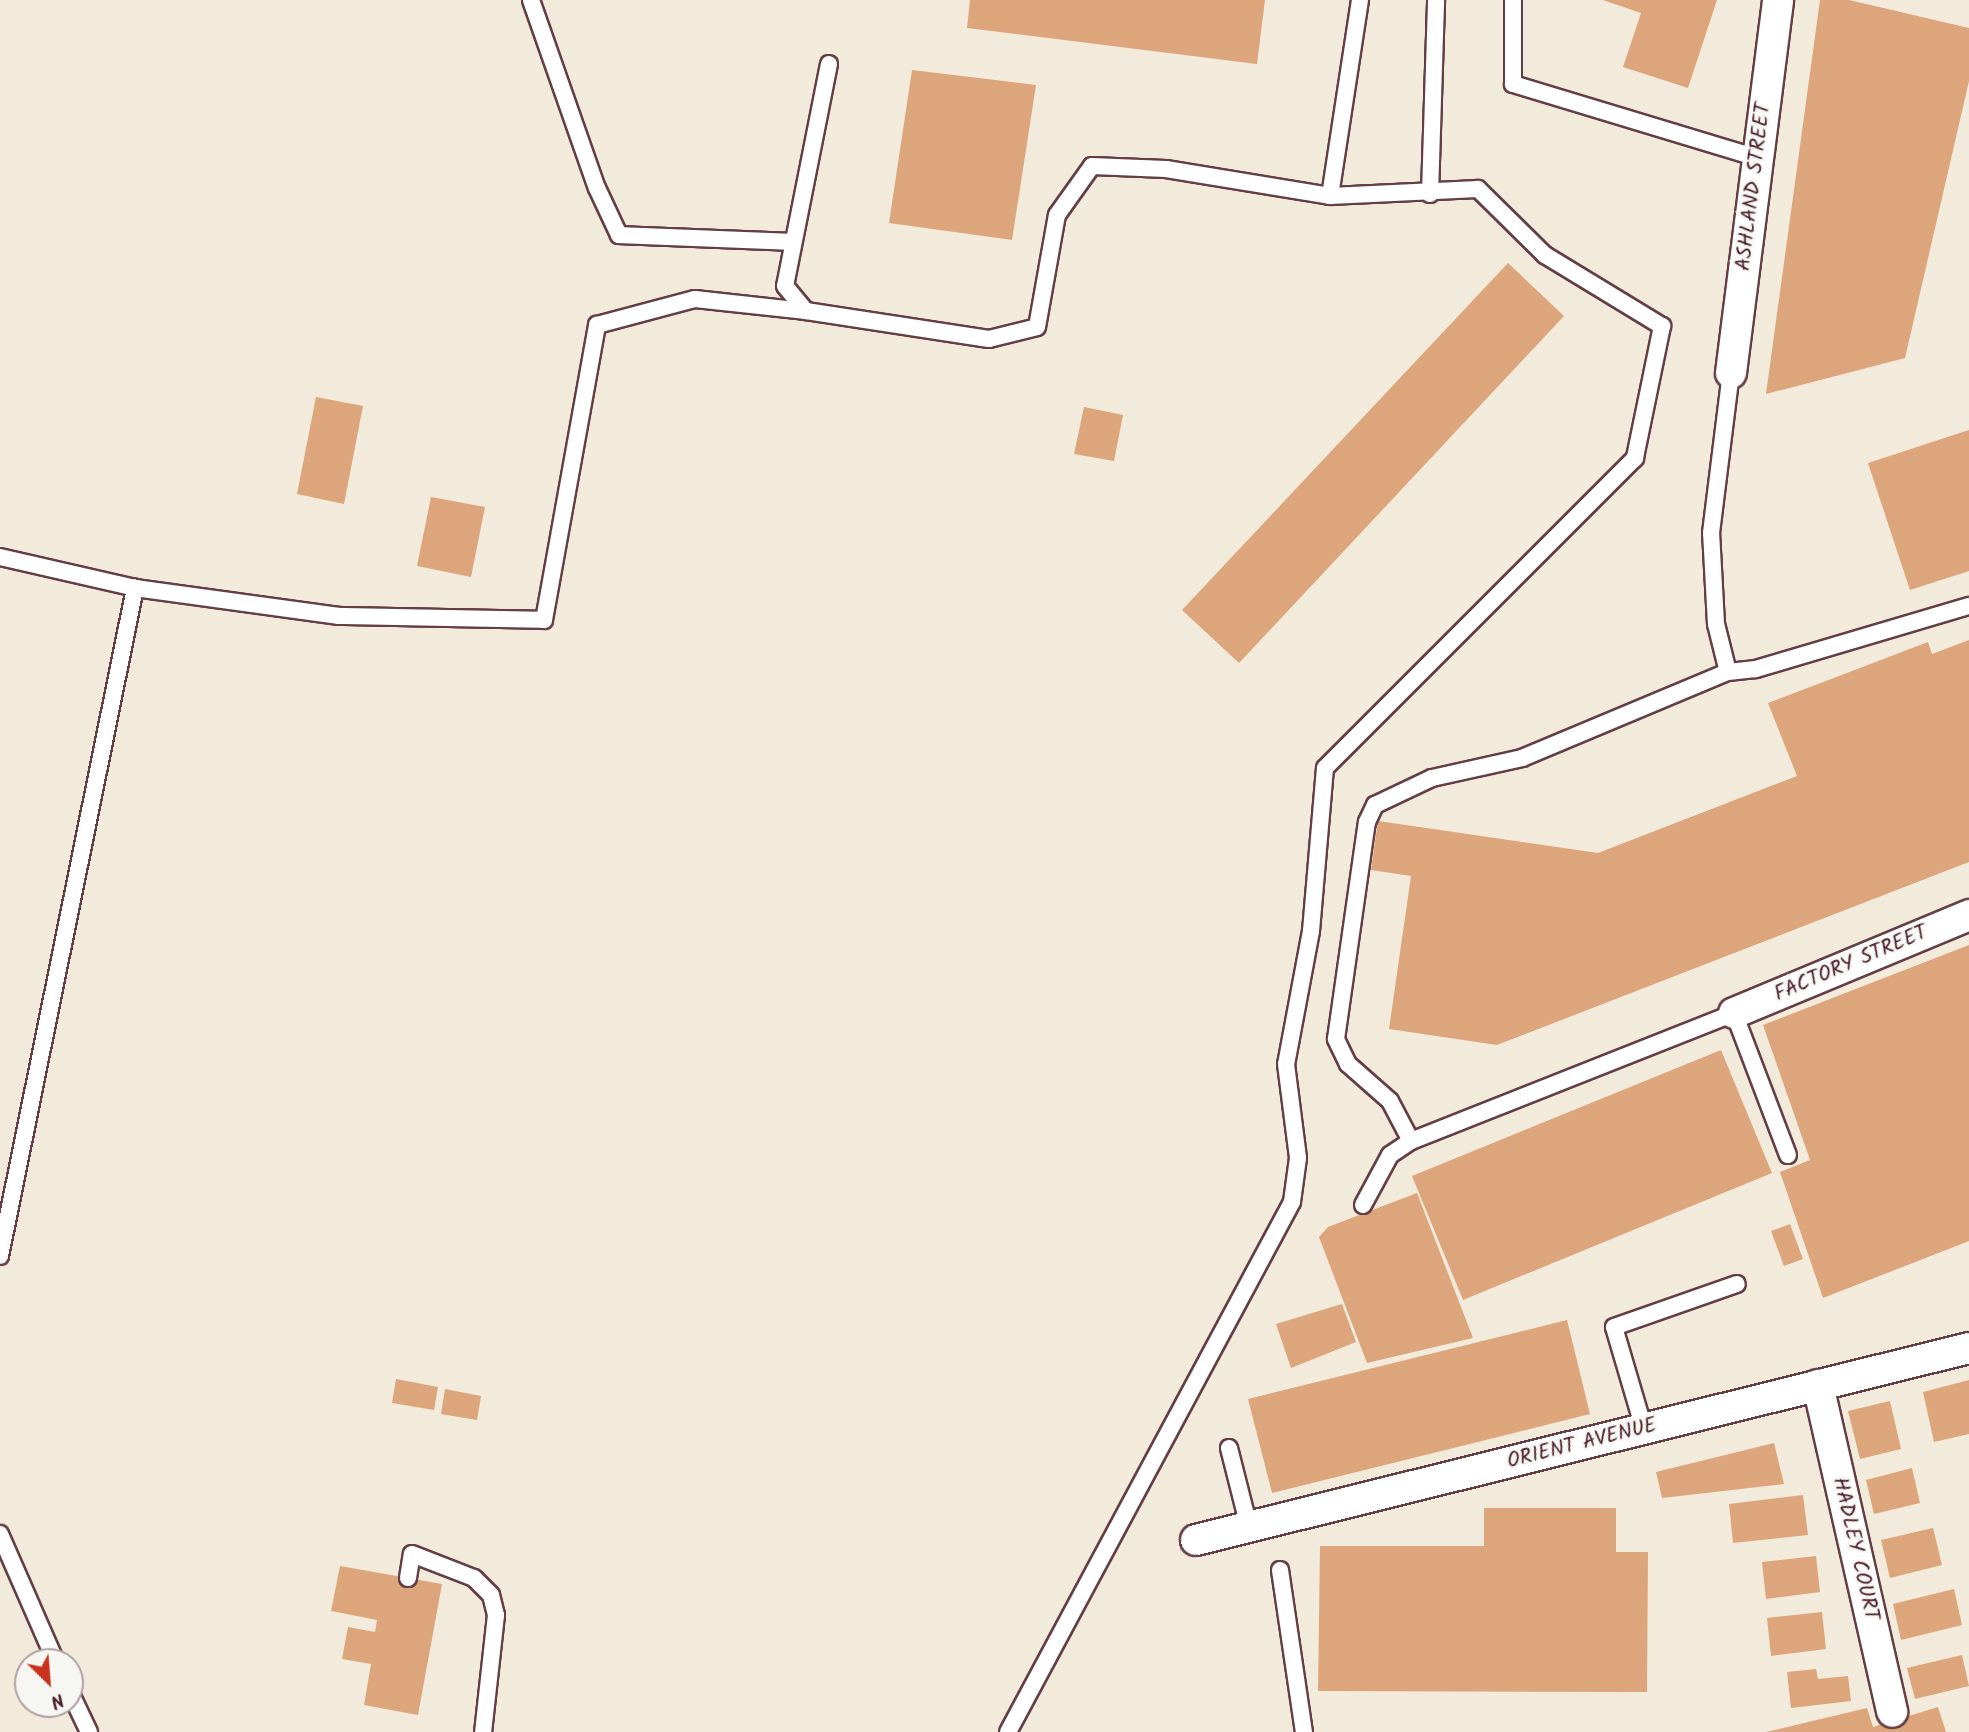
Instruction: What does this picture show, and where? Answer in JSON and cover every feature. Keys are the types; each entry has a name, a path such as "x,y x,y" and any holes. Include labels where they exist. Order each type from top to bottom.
{"street":[{"name":"ASHLAND STREET","path":"1731,373 1778,0"},
{"name":"FACTORY STREET","path":"1734,1013 1969,915"},
{"name":"ORIENT AVENUE","path":"1196,1540 1969,1348"},
{"name":"HADLEY COURT","path":"1818,1385 1892,1712"}],"lane":[{"path":"531,0 597,188 619,235 793,242"},
{"path":"1330,196 1360,0"},
{"path":"1430,194 1436,0"},
{"path":"1513,0 1513,84 1758,158"},
{"path":"806,311 785,286 829,64"},
{"path":"0,556 135,588 339,616 544,620 597,325 695,299 806,311 989,339 1037,327 1057,215 1093,166 1166,169 1330,196 1430,194 1478,189 1545,255 1662,326 1635,458 1325,768 1311,931 1286,1064 1298,1158 1292,1202 1008,1732"},
{"path":"1728,672 1716,624 1711,533 1731,373"},
{"path":"0,1256 135,588"},
{"path":"1411,1141 1390,1101 1348,1063 1336,1039 1370,813 1384,798 1418,783 1522,758 1728,672 1756,669 1969,606"},
{"path":"1363,1205 1390,1155 1411,1141 1734,1013 1788,1155"},
{"path":"1644,1429 1614,1327 1737,1284"},
{"path":"1229,1448 1249,1527"},
{"path":"0,1534 50,1648"},
{"path":"408,1578 412,1554 474,1578 491,1595 496,1615 483,1732"},
{"path":"1280,1570 1304,1732"}],"building":[{"path":"970,0 1265,0 1257,64 967,28"},
{"path":"1603,0 1717,0 1688,88 1623,67 1641,13"},
{"path":"1820,0 1849,0 1969,28 1969,81 1905,358 1766,394"},
{"path":"912,70 1036,85 1012,240 889,223"},
{"path":"1508,263 1564,316 1239,663 1182,610"},
{"path":"316,397 363,406 344,504 297,494"},
{"path":"1084,407 1123,415 1114,461 1074,454"},
{"path":"1969,430 1969,571 1910,590 1868,463"},
{"path":"431,497 485,507 471,577 417,566"},
{"path":"1969,640 1969,862 1497,1045 1389,1029 1411,876 1371,870 1378,821 1598,853 1797,776 1768,703 1928,642 1932,654"},
{"path":"1969,945 1969,1241 1823,1298 1780,1172 1810,1160 1763,1025"},
{"path":"1721,1050 1772,1173 1463,1300 1412,1176"},
{"path":"1417,1193 1473,1338 1367,1363 1319,1237 1328,1227"},
{"path":"1790,1224 1803,1259 1784,1266 1771,1231"},
{"path":"1342,1304 1356,1342 1291,1368 1276,1324"},
{"path":"1567,1320 1590,1414 1272,1493 1248,1399"},
{"path":"396,1379 438,1387 434,1410 392,1403"},
{"path":"1969,1380 1969,1434 1934,1442 1923,1392"},
{"path":"445,1389 481,1396 477,1420 441,1414"},
{"path":"1890,1401 1901,1449 1860,1459 1848,1411"},
{"path":"1774,1443 1784,1484 1662,1498 1656,1472"},
{"path":"1912,1468 1920,1503 1874,1514 1866,1480"},
{"path":"1803,1495 1808,1535 1733,1543 1729,1504"},
{"path":"1484,1508 1616,1508 1616,1552 1648,1552 1647,1692 1318,1691 1320,1546 1484,1546"},
{"path":"1933,1528 1942,1565 1890,1578 1881,1540"},
{"path":"1816,1556 1820,1592 1766,1599 1762,1562"},
{"path":"340,1566 442,1584 418,1715 364,1705 371,1664 342,1659 348,1627 375,1632 377,1620 331,1611"},
{"path":"1954,1589 1962,1625 1901,1640 1893,1604"},
{"path":"1822,1612 1826,1649 1771,1656 1767,1618"},
{"path":"1962,1655 1969,1686 1915,1699 1907,1668"},
{"path":"1816,1669 1818,1679 1848,1676 1851,1701 1791,1708 1787,1672"},
{"path":"1938,1707 1946,1732 1766,1732 1867,1708 1873,1727"}]}
